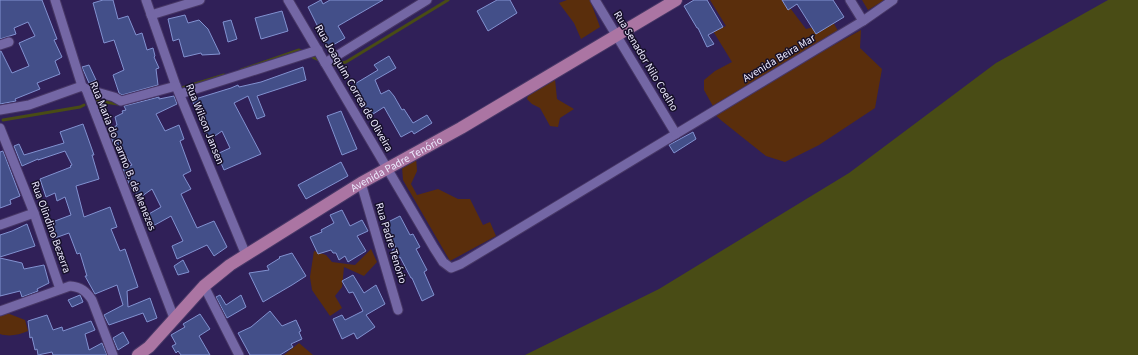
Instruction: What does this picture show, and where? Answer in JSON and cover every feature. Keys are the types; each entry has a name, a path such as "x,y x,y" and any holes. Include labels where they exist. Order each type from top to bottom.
{"main road":[{"name":"Avenida Padre Tenório","path":"138,355 149,347 204,286 226,269 361,184 461,128 676,0"}],"street":[{"name":"Rua Maria do Carmo B. de Menezes","path":"55,0 84,88 174,318"},
{"name":"Rua Wilson Jansen","path":"146,0 178,90 246,256"},
{"path":"151,15 200,0"},
{"name":"Rua Joaquim Correa de Oliveira","path":"288,0 443,262 452,268"},
{"path":"325,63 414,3 427,0"},
{"name":"Rua Senador Nilo Coelho","path":"595,0 676,134"},
{"path":"850,0 863,21"},
{"name":"Avenida Beira Mar","path":"452,268 461,264 863,21 893,0"},
{"path":"0,110 29,105 84,88 114,97 121,101 178,90 318,50"},
{"name":"Rua Olindino Bezerra","path":"0,128 34,213 60,289 74,286 86,292 92,300 113,355"},
{"name":"Rua Padre Tenório","path":"361,184 398,310"},
{"path":"0,225 34,213"},
{"path":"204,286 239,355"},
{"path":"0,311 60,289"}],"shaded area":[{"path":"567,0 590,0 600,27 581,39 574,23 559,3"},
{"path":"710,0 784,0 806,29 833,22 838,31 714,108 704,90 704,80 715,71 732,62 713,31 726,26"},
{"path":"862,0 885,0 868,10"},
{"path":"1108,0 1138,0 1138,355 525,355 659,289 849,173 996,63"},
{"path":"861,30 860,48 882,69 875,108 819,145 785,162 766,156 712,112"},
{"path":"555,79 557,99 574,109 560,118 558,127 550,126 540,108 532,104 527,99 529,93"},
{"path":"416,157 417,171 411,184 417,195 438,189 458,199 470,199 483,225 490,222 496,236 450,261 403,180 402,167"},
{"path":"371,249 377,262 364,276 344,267 342,287 335,296 342,308 330,316 312,290 310,277 314,251 326,255 332,262 355,265"},
{"path":"7,313 25,320 28,331 14,335 0,334 0,316"},
{"path":"299,343 313,355 284,355"}],"building":[{"path":"0,0 42,0 57,39 54,40 62,57 55,61 60,74 37,83 40,89 15,99 16,101 0,104 0,51 12,73 29,66 19,43 35,36 28,22 14,28 16,34 0,39"},
{"path":"103,0 113,0 118,19 128,16 136,35 142,33 147,50 153,48 154,57 159,68 156,69 158,85 122,95 119,93 113,75 124,70 114,40 104,43 93,3"},
{"path":"321,0 323,4 330,0 383,0 338,26 345,38 328,48 308,7"},
{"path":"497,0 510,0 517,13 488,31 477,11"},
{"path":"694,0 707,0 723,27 708,35 714,44 707,47 698,28 684,6"},
{"path":"782,0 833,0 844,17 816,34 797,4 788,10"},
{"path":"282,11 288,31 261,39 255,18"},
{"path":"185,15 188,23 199,20 208,29 220,54 202,55 201,53 184,57 179,39 173,41 168,19"},
{"path":"231,20 237,39 228,42 223,22"},
{"path":"389,56 396,68 375,80 381,94 389,90 402,110 404,109 413,123 427,115 432,123 414,134 412,131 401,137 384,107 370,116 353,85 378,70 374,65"},
{"path":"89,65 96,80 89,83 82,67"},
{"path":"303,67 306,80 257,96 265,116 257,119 248,96 234,103 261,154 224,170 217,154 230,148 222,131 209,140 192,100 238,85 239,87 261,82"},
{"path":"174,96 177,104 156,114 165,131 179,125 184,139 180,141 191,171 183,175 191,189 181,194 197,228 214,221 227,247 214,256 207,245 177,259 172,246 183,241 171,216 153,226 147,215 161,207 152,189 138,199 135,189 131,188 123,169 132,165 117,143 114,145 109,131 117,125 115,117 123,113 122,111 126,110 124,106 159,97 159,99"},
{"path":"341,111 357,149 342,155 327,116"},
{"path":"83,124 94,155 92,155 99,179 76,186 84,217 110,207 117,227 111,229 120,251 125,249 138,287 127,291 128,307 150,298 157,318 147,322 143,313 109,325 104,315 123,305 117,285 95,294 85,276 87,276 80,253 77,254 69,233 52,239 47,224 71,215 65,197 57,201 55,193 46,197 40,179 71,167 70,166 72,165 65,151 38,159 22,166 14,146 19,144 24,155 64,143 60,132"},
{"path":"693,132 696,139 674,153 669,145"},
{"path":"3,151 20,196 10,200 11,204 0,208 0,152"},
{"path":"341,162 348,176 306,199 298,185"},
{"path":"342,210 350,226 362,220 368,231 357,236 366,251 348,262 345,256 339,260 336,253 333,253 331,250 318,254 310,237 322,232 321,230 334,223 330,215"},
{"path":"400,216 410,235 413,234 420,247 416,249 427,270 424,272 434,295 422,301 412,278 400,257 396,259 392,250 396,248 384,224"},
{"path":"27,224 35,246 0,257 0,235"},
{"path":"292,253 306,276 263,302 249,273 269,270 267,266 280,258 279,257"},
{"path":"0,258 22,263 24,269 44,265 49,283 37,289 38,291 22,297 20,291 0,296"},
{"path":"183,260 189,272 178,275 174,266"},
{"path":"353,275 364,293 376,285 385,304 366,315 375,327 357,339 354,333 342,339 333,319 342,315 345,320 363,311 353,292 349,293 342,281"},
{"path":"80,295 83,302 72,307 68,300"},
{"path":"220,295 226,305 241,295 246,307 227,318 216,297"},
{"path":"270,311 282,326 296,320 301,331 299,332 302,339 291,344 293,347 280,355 250,355 238,333 251,327"},
{"path":"200,314 210,329 199,336 210,355 181,355 178,351 176,353 172,346 176,344 171,335 185,327 183,324"},
{"path":"47,315 53,330 62,327 63,331 91,321 95,330 85,334 89,350 102,343 107,355 53,355 52,352 38,355 37,349 35,350 32,337 30,338 28,321"},
{"path":"123,332 129,343 118,350 113,338"}],"waterway":[{"path":"328,63 333,65 346,62 448,0"},
{"path":"241,70 299,50 303,52"},
{"path":"308,55 321,61"},
{"path":"182,88 224,75"},
{"path":"95,102 98,101 118,104"},
{"path":"3,120 80,107 84,105"}]}
